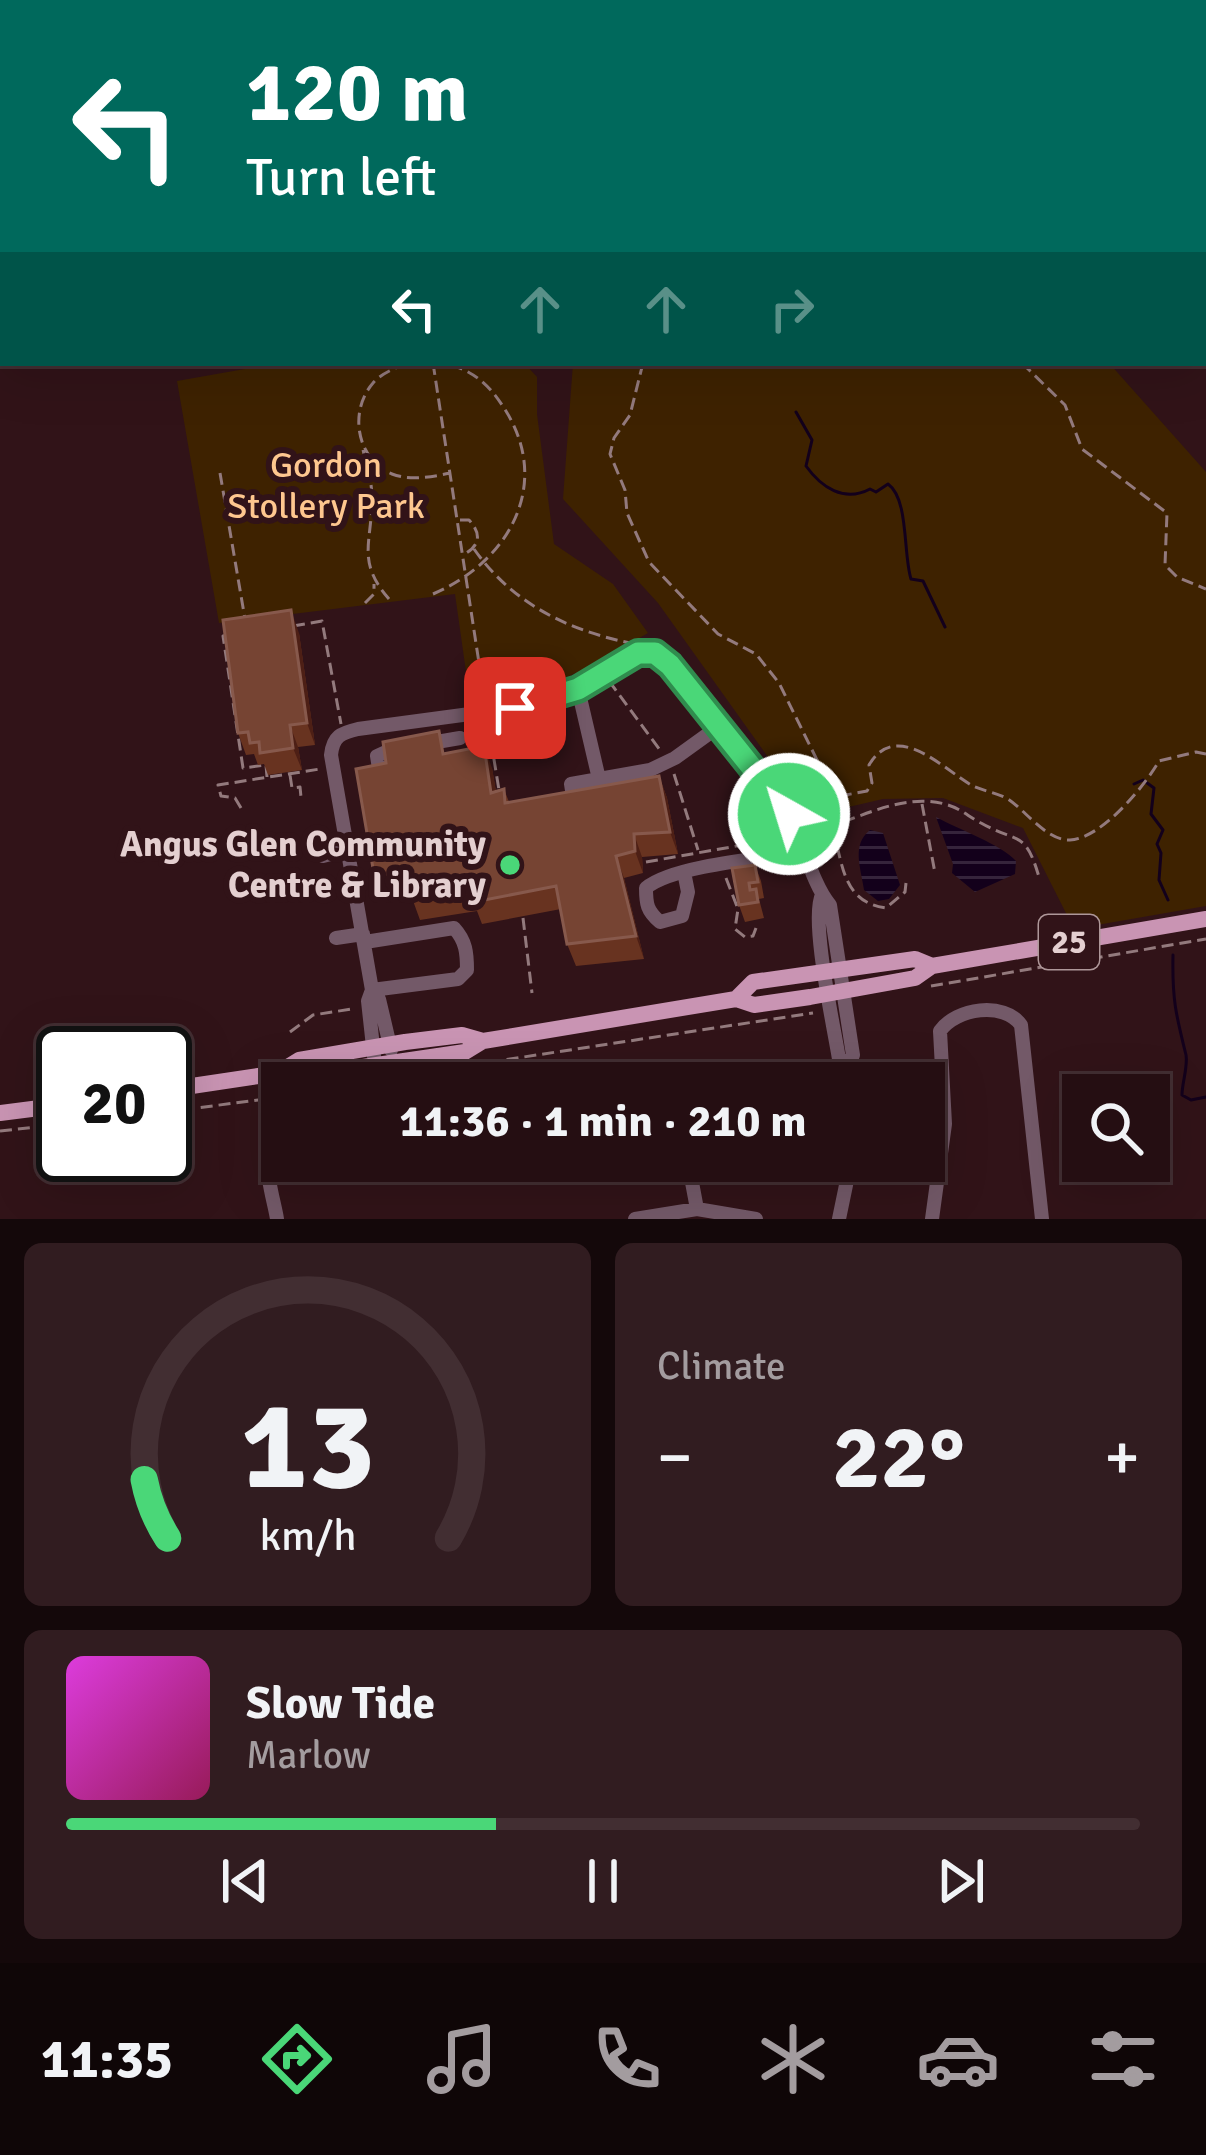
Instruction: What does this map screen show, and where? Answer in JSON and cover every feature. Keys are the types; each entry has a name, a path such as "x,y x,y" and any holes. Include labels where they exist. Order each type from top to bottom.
{"main road":[{"name":"25","path":"192,1086 278,1073 298,1060 383,1055 462,1035 483,1041 736,999 754,1005 838,992 914,977 932,966 1206,919"},
{"name":"25","path":"736,999 753,982 915,959 932,966"},
{"path":"0,1113 36,1108"}],"street":[{"path":"383,1055 379,999 372,993 332,742 341,733 486,712 578,689 638,653 655,653 670,665 789,814 800,835 830,905 840,1062"},
{"path":"578,689 599,779"},
{"path":"380,775 377,756 390,750 461,744 456,716"},
{"path":"386,727 390,750"},
{"path":"573,797 571,784 650,770 718,727"},
{"path":"323,856 347,850"},
{"path":"684,872 806,852"},
{"path":"336,938 454,928 464,939 467,970 458,979 372,993"},
{"path":"932,1219 945,1124 940,1031 955,1018 995,1010 1011,1013 1022,1029 1042,1219"},
{"path":"271,1182 277,1219"},
{"path":"692,1182 697,1209"},
{"path":"839,1219 847,1182"},
{"path":"635,1219 697,1209 756,1219"}],"path":[{"path":"365,603 374,594 366,556 371,483 358,427 372,383 401,366"},
{"path":"433,366 502,804"},
{"path":"433,594 467,578 483,563 513,526 523,501 525,465 518,435 491,388 474,374 451,366"},
{"path":"642,366 630,415 614,438 610,454 625,490 627,513 649,562 718,634 756,654 779,683 840,796 867,790 872,783 869,765 873,758 895,746 929,755 971,785 1006,798 1061,839 1075,840 1136,796 1165,758 1206,754"},
{"path":"1025,366 1065,405 1082,449 1167,513 1165,565 1177,577 1206,589"},
{"path":"362,448 383,468 409,478 450,473"},
{"path":"371,483 383,468"},
{"path":"220,472 246,626"},
{"path":"458,520 469,520 477,528 474,550 464,555"},
{"path":"474,550 535,608 598,636 632,643"},
{"path":"374,582 389,599"},
{"path":"278,629 322,621 341,733"},
{"path":"238,633 223,635 243,768 266,765 268,777"},
{"path":"241,808 235,798 221,796 218,784 334,766"},
{"path":"289,773 292,788 300,787 302,797"},
{"path":"646,862 800,835 877,810 922,802 942,803 1014,836 1030,849 1039,877"},
{"path":"922,802 935,873"},
{"path":"833,827 852,893 861,902 886,908 905,892 905,883"},
{"path":"725,876 738,909 735,928 746,937 756,928"},
{"path":"523,916 532,994"},
{"path":"915,988 1206,939"},
{"path":"290,1032 313,1015 352,1009"},
{"path":"489,1062 813,1013"},
{"path":"192,1109 261,1100"},
{"path":"0,1131 36,1127"}],"green space":[{"name":"Gordon Stollery Park","path":"262,366 527,366 537,377 537,414 554,544 613,584 648,633 564,678 470,700 455,594 219,623 177,381"},
{"path":"573,366 1112,366 1206,472 1206,906 1074,929 1023,828 943,798 883,799 810,816 658,603 563,499"}],"shaded area":[{"path":"936,817 1009,855 1016,861 1015,874 975,892 952,873"},
{"path":"870,830 883,833 900,885 889,899 878,901 864,890 859,850"}],"building":[{"path":"291,610 307,723 290,725 293,748 260,753 259,742 250,743 248,732 238,733 223,620"},
{"name":"Angus Glen Community Centre & Library","path":"439,731 443,754 484,746 491,793 504,789 505,803 659,776 670,832 634,834 635,851 616,856 636,936 567,944 556,886 474,902 470,889 412,898 409,875 375,880 356,769 386,763 383,742"},
{"path":"755,865 758,882 749,883 750,890 756,889 758,902 739,905 732,868"}],"waterway":[{"path":"796,412 812,440 806,466 819,480 842,493 876,492 888,484 895,491 911,579 923,581 945,627"},
{"path":"1134,784 1143,780 1154,788 1151,814 1163,830 1157,844 1159,880 1168,900"},
{"path":"1173,955 1175,1006 1186,1060 1182,1095 1191,1100 1206,1097"}],"place":[{"name":"Angus Glen Community Centre & Library","path":"510,865"}],"route":[{"path":"515,708 578,689 638,653 655,653 670,665 789,814"}]}
